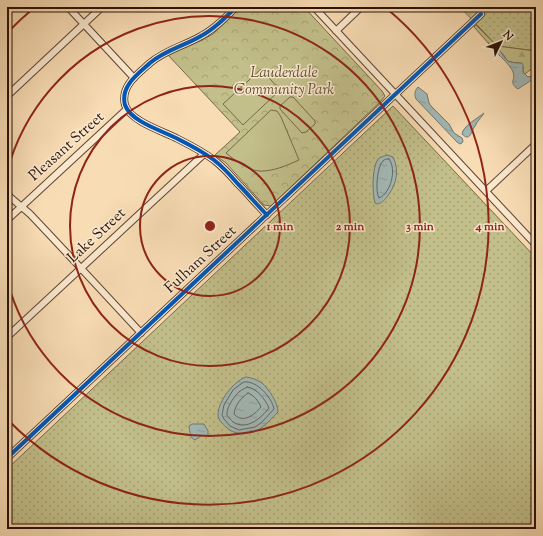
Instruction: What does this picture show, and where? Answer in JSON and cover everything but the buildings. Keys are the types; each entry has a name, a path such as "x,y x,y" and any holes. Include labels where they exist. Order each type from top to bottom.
{"street":[{"path":"68,7 134,78"},
{"path":"7,96 102,7"},
{"path":"236,7 211,30 161,55 134,78 126,87 124,91 124,100 127,109 138,119 214,160 267,215"},
{"path":"314,7 536,245"},
{"path":"336,31 361,7"},
{"name":"Fulham Street","path":"7,457 481,14"},
{"name":"Pleasant Street","path":"7,220 127,109"},
{"path":"486,191 536,144"},
{"name":"Lake Street","path":"7,337 204,154"},
{"path":"7,194 14,202 27,211 141,332"}],"green space":[{"name":"Lauderdale Community Park","path":"241,7 304,7 385,96 271,206 264,205 226,163 215,155 240,132 168,55 213,34"},
{"path":"460,7 536,7 536,51 497,46"},
{"path":"476,25 497,46 536,51 536,70 530,70 525,74 520,63 508,61 499,50 496,52 474,27"},
{"path":"261,69 280,90 243,125 223,104"},
{"path":"290,97 293,97 315,121 315,124 306,132 302,133 280,109 280,106"},
{"path":"393,106 536,258 536,529 7,529 7,469"},
{"path":"271,110 277,111 281,117 299,160 285,166 264,171 250,169 226,153"}],"water":[{"path":"496,50 499,50 509,62 522,63 523,72 528,77 531,76 533,78 518,89 515,87 513,85 514,75 512,69 496,52"},
{"path":"418,87 427,94 431,106 449,124 454,133 462,138 462,143 460,144 457,142 416,99 415,92"},
{"path":"484,113 469,137 462,134 468,125"},
{"path":"387,155 393,157 395,162 395,181 387,198 377,204 375,203 373,193 373,180 376,163 378,159"},
{"path":"246,377 257,380 265,386 275,400 278,412 258,430 250,433 237,433 229,430 221,422 218,415 221,404 228,392 241,379"},
{"path":"192,424 204,424 208,431 208,436 206,435 195,440 193,439 190,434 189,426"}],"cycle path":[{"path":"236,7 206,33 168,51 150,63 131,81 128,86 124,98 125,105 128,111 140,121 201,151 214,160 267,215"},
{"path":"7,458 481,14"}]}
